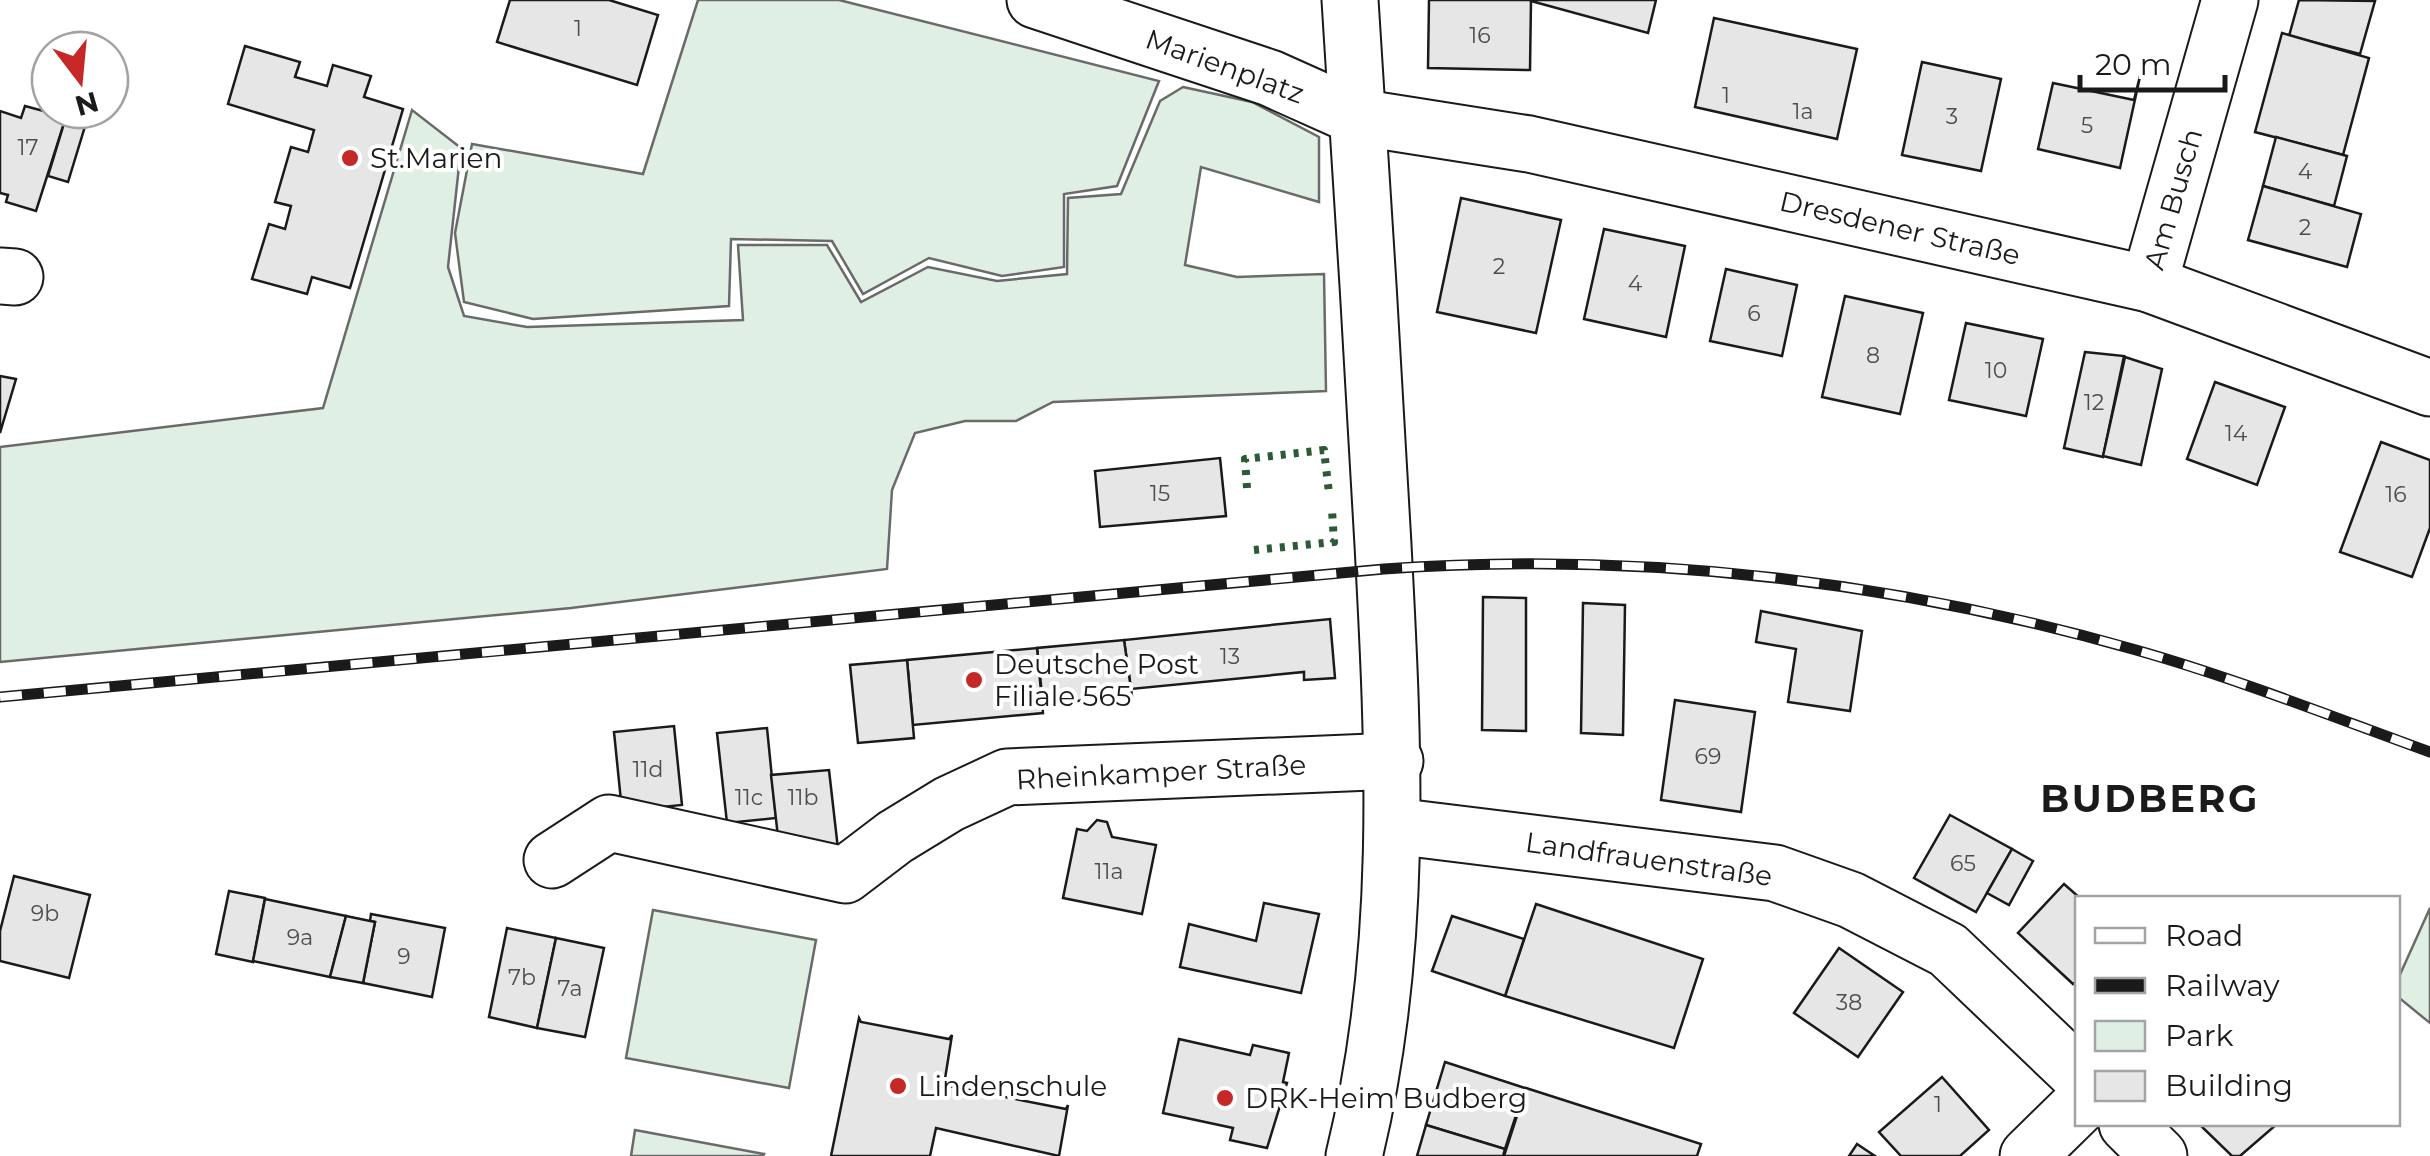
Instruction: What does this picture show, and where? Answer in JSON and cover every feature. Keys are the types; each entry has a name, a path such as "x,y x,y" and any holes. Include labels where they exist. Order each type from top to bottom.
{"street":[{"name":"Marienplatz","path":"1035,0 1270,78 1357,117"},
{"path":"1350,0 1395,761 1380,1028 1354,1156"},
{"name":"Am Busch","path":"2149,284 2230,0"},
{"name":"Dresdener Straße","path":"1357,117 1529,144 2149,284 2430,388"},
{"name":"Rheinkamper Straße","path":"552,860 608,823 845,875 908,828 1008,778 1395,761"},
{"name":"Landfrauenstraße","path":"1394,826 1775,873 1851,900 1948,950 2075,1071"},
{"path":"2028,1156 2075,1109"},
{"path":"2129,1126 2159,1156"}],"green space":[{"path":"698,0 839,0 1159,81 1117,186 1064,194 1064,267 1002,276 929,258 863,294 832,241 731,239 729,306 533,319 464,302 455,233 472,144 643,174"},
{"path":"1183,87 1252,102 1319,137 1319,202 1201,167 1185,265 1237,277 1324,274 1326,391 1053,402 1016,421 965,421 915,433 892,490 887,569 571,608 0,662 0,447 323,408 412,110 461,148 448,267 464,316 527,327 743,320 738,245 827,245 861,302 928,267 997,281 1067,274 1068,198 1121,194 1160,101"},
{"path":"2430,908 2430,1023 2400,999 2400,975"},
{"path":"653,910 816,940 789,1088 626,1058"},
{"path":"635,1130 764,1154 631,1156"}],"building":[{"path":"510,0 609,0 658,15 637,85 497,42"},
{"path":"1429,0 1531,0 1530,70 1428,68"},
{"path":"1531,0 1656,0 1648,33 1531,1"},
{"path":"2299,0 2375,1 2360,54 2289,36"},
{"path":"1714,18 1857,49 1837,139 1695,107"},
{"path":"2282,33 2369,58 2343,155 2255,132"},
{"path":"245,46 300,62 295,77 327,86 333,65 371,76 364,97 403,109 350,288 312,277 307,294 252,279 269,224 285,229 291,206 275,202 291,147 308,152 314,130 228,104"},
{"path":"1922,62 2001,79 1981,171 1902,155"},
{"path":"2141,72 2120,168 2038,149 2053,83 2134,100"},
{"path":"25,106 30,107 30,130 62,130 36,211 6,202 8,195 0,193 0,111 21,118"},
{"path":"62,130 84,130 68,182 48,176"},
{"path":"2276,137 2347,156 2334,206 2263,186"},
{"path":"2263,186 2361,214 2347,267 2248,240"},
{"path":"1461,198 1561,220 1536,333 1437,312"},
{"path":"1604,229 1685,246 1666,337 1584,319"},
{"path":"1726,269 1797,285 1782,356 1710,341"},
{"path":"1845,296 1923,313 1900,414 1822,397"},
{"path":"1966,323 2043,339 2026,416 1949,400"},
{"path":"2085,352 2124,356 2103,457 2064,448"},
{"path":"2125,357 2162,369 2141,465 2103,456"},
{"path":"0,376 16,379 0,433"},
{"path":"2215,382 2285,407 2257,485 2187,459"},
{"path":"2381,442 2430,460 2430,528 2412,577 2340,552"},
{"path":"1220,458 1226,516 1100,527 1095,471"},
{"path":"1483,597 1526,598 1526,731 1482,730"},
{"path":"1583,603 1625,605 1623,735 1581,733"},
{"path":"1761,611 1862,631 1850,711 1788,702 1796,649 1756,642"},
{"path":"1330,619 1335,678 1304,680 1304,672 1131,689 1124,640"},
{"path":"1124,640 1132,696 1043,704 1037,648"},
{"path":"1037,648 1043,713 913,725 907,660"},
{"path":"907,660 914,738 858,743 850,665"},
{"path":"1675,700 1755,712 1741,812 1661,800"},
{"path":"674,726 682,805 622,811 614,732"},
{"path":"767,728 776,818 727,823 717,733"},
{"path":"829,770 838,849 780,855 771,775"},
{"path":"1950,815 2012,849 1976,912 1914,878"},
{"path":"1097,820 1107,822 1112,837 1156,845 1142,914 1063,898 1077,829 1087,831"},
{"path":"2012,849 2033,861 2009,905 1987,893"},
{"path":"14,876 90,895 69,978 0,961 0,931"},
{"path":"2064,884 2078,896 2075,982 2073,984 2018,933"},
{"path":"229,891 265,898 253,962 216,954"},
{"path":"265,899 346,916 330,977 253,961"},
{"path":"1264,903 1319,914 1301,993 1180,967 1189,924 1256,941"},
{"path":"1536,904 1703,959 1674,1048 1505,996"},
{"path":"371,914 445,928 432,997 363,983 375,922 370,921"},
{"path":"346,916 375,922 363,983 330,977"},
{"path":"1452,916 1524,939 1505,996 1432,971"},
{"path":"507,928 556,938 537,1028 489,1017"},
{"path":"556,938 604,948 585,1037 537,1028"},
{"path":"1839,948 1903,992 1858,1057 1794,1013"},
{"name":"Lindenschule","path":"859,1018 861,1022 949,1039 952,1035 944,1085 1066,1109 1068,1105 1059,1156 936,1128 930,1156 831,1156"},
{"name":"DRK-Heim Budberg","path":"1179,1039 1250,1055 1253,1045 1289,1053 1283,1082 1287,1083 1267,1148 1230,1140 1233,1128 1163,1113"},
{"path":"1445,1062 1525,1088 1505,1149 1426,1125"},
{"path":"1942,1077 1989,1130 1960,1156 1901,1156 1879,1132"},
{"path":"1526,1088 1701,1144 1697,1156 1504,1156"},
{"path":"1426,1125 1505,1149 1503,1156 1417,1156"},
{"path":"2201,1126 2275,1126 2240,1156 2232,1156"},
{"path":"1857,1144 1875,1156 1849,1156"}],"railway":[{"path":"0,697 1384,569 1574,564 1763,576 1951,605 2173,661 2430,752"}],"hedge":[{"path":"1247,488 1245,459 1324,450 1329,493"},
{"path":"1254,550 1334,542 1332,510"}],"place":[{"name":"St.Marien","path":"350,158"},
{"name":"Deutsche Post Filiale 565","path":"974,680"},
{"name":"Lindenschule","path":"898,1086"},
{"name":"DRK-Heim Budberg","path":"1225,1098"}],"district":[{"name":"BUDBERG","path":"2150,798"}]}
